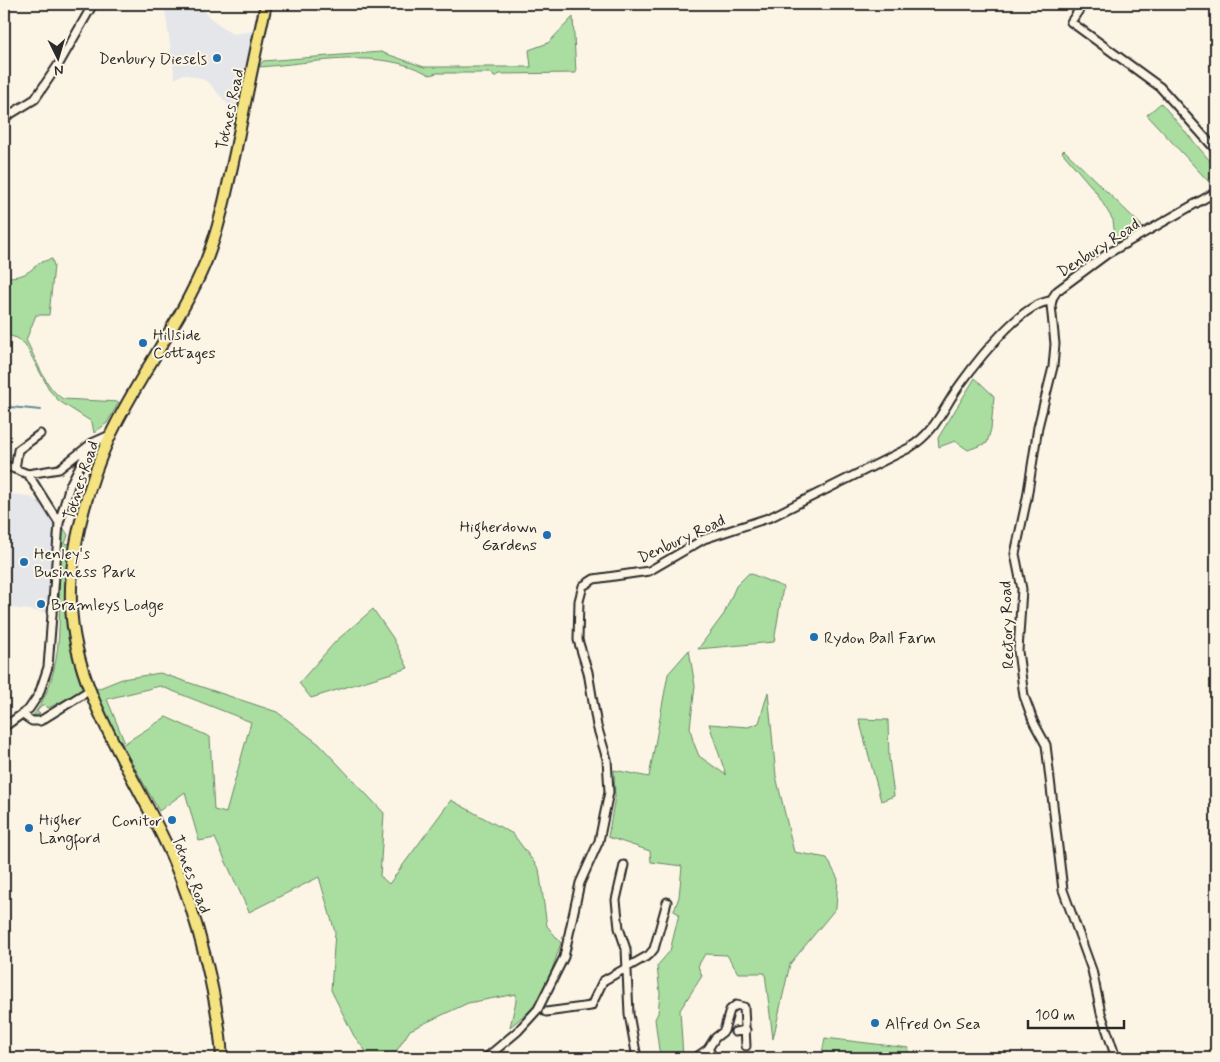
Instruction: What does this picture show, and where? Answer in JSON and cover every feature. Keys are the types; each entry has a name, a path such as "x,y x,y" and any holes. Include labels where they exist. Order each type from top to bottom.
{"main road":[{"name":"Totnes Road","path":"222,1058 220,1022 193,914 180,877 169,850 90,690 74,635 71,603 72,575 85,507 110,435 195,286 206,259 225,199 266,4"}],"street":[{"path":"4,118 35,99 60,62 93,4"},
{"path":"1083,4 1071,22 1160,87 1216,150"},
{"name":"Denbury Road","path":"486,1058 518,1031 538,1010 564,957 580,883 599,841 609,792 606,759 597,726 588,672 578,640 579,601 583,586 594,579 650,571 704,540 771,517 909,448 929,434 961,384 1003,333 1030,310 1039,304 1052,301 1057,291 1108,254 1216,192"},
{"name":"Rectory Road","path":"1052,301 1055,344 1053,367 1040,418 1027,498 1015,554 1022,589 1018,651 1024,696 1034,723 1046,745 1062,890 1092,970 1101,1013 1116,1058"},
{"path":"15,469 18,450 40,434"},
{"path":"4,465 28,474 59,469 90,446 110,435"},
{"path":"4,727 23,715 39,694 48,668 60,523 70,485 90,446"},
{"path":"28,474 60,523"},
{"path":"23,715 32,721 40,721 90,690"},
{"path":"624,864 616,900 619,928 626,949 629,1014 637,1058"},
{"path":"546,1012 591,1006 602,980 644,960 654,949 667,902"},
{"path":"695,1058 708,1049 715,1038 724,1031 730,1010 736,1005 744,1007 746,1046"},
{"path":"735,1032 746,1030"},
{"path":"708,1049 714,1058"}],"shaded area":[{"path":"164,4 204,4 203,9 210,18 232,34 254,31 236,114 209,83 200,78 183,74 175,79"},
{"path":"4,493 28,496 57,511 59,523 53,613 13,608 4,600"}],"green space":[{"path":"573,17 576,73 500,74 494,77 492,73 437,73 430,75 410,66 390,61 369,59 325,60 259,67 263,61 381,52 424,67 531,67 529,50 548,43"},
{"path":"1161,103 1216,168 1216,175 1208,181 1147,115"},
{"path":"1064,150 1142,226 1116,245 1113,220 1096,192 1062,152"},
{"path":"52,259 54,266 49,315 36,315 26,340 51,388 63,399 119,402 107,423 94,433 92,422 59,401 50,391 25,344 17,338 4,334 4,277 14,277 27,273 39,264"},
{"path":"975,378 994,396 991,429 987,443 968,450 955,441 939,447 938,438"},
{"path":"63,527 68,535 65,544 71,543 69,578 86,690 48,708 44,704 37,711 40,714 33,716 46,694 58,648 59,575"},
{"path":"749,573 783,587 774,642 698,649 724,614 736,586"},
{"path":"373,609 393,638 408,668 311,698 299,683 336,641"},
{"path":"689,650 695,686 690,728 699,756 726,775 709,724 748,727 759,723 768,692 776,776 794,852 827,858 838,879 836,908 790,964 773,1039 765,973 738,973 727,955 705,954 698,966 702,976 680,1010 683,1057 665,1058 659,1050 655,1019 658,1013 660,994 657,966 670,951 679,914 674,911 679,897 682,866 651,862 650,851 608,837 615,797 614,770 649,777 668,674"},
{"path":"160,673 277,712 319,744 384,813 380,876 389,884 451,800 513,834 539,869 547,926 561,943 543,996 532,1009 510,1027 516,994 468,1003 410,1030 392,1058 371,1058 354,1036 331,990 335,932 319,877 249,912 215,838 199,841 185,792 159,811 122,745 166,717 210,737 214,810 226,813 251,722 160,686 107,699 124,741 121,744 118,743 92,691 122,679"},
{"path":"859,719 888,720 889,758 894,796 881,801"},
{"path":"825,1038 909,1048 906,1058 821,1058"}],"waterway":[{"path":"4,409 10,407 41,410"}],"place":[{"name":"Denbury Diesels","path":"217,58"},
{"name":"Hillside Cottages","path":"143,343"},
{"name":"Higherdown Gardens","path":"547,535"},
{"name":"Henley's Business Park","path":"24,562"},
{"name":"Bramleys Lodge","path":"41,604"},
{"name":"Rydon Ball Farm","path":"814,637"},
{"name":"Conitor","path":"172,820"},
{"name":"Higher Langford","path":"29,828"},
{"name":"Alfred On Sea","path":"875,1023"}]}
